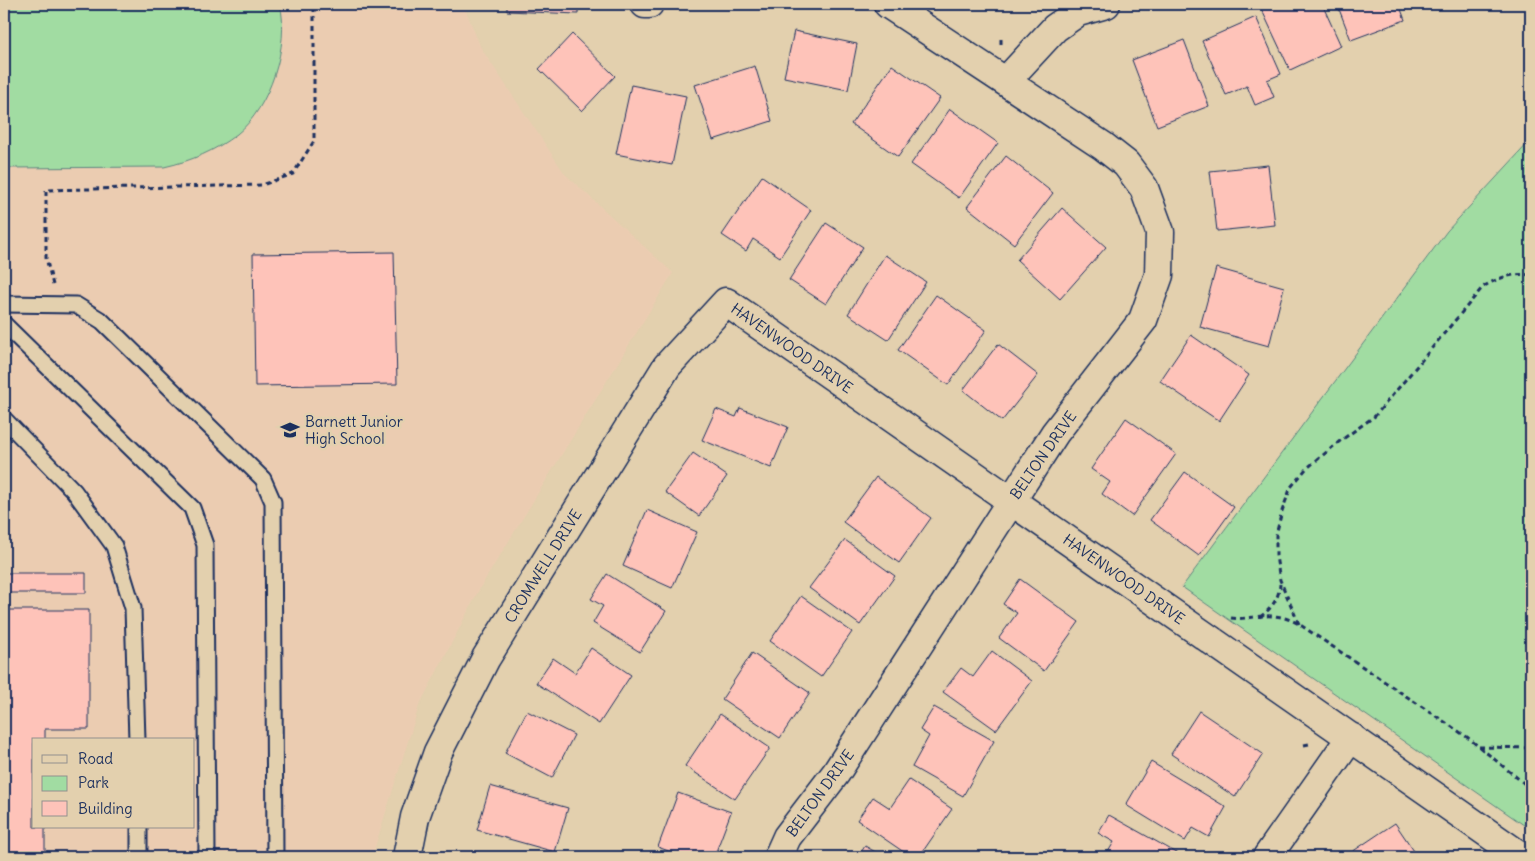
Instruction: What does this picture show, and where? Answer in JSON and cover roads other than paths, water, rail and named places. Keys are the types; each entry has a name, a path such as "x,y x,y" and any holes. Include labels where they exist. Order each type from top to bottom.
{"street":[{"name":"BELTON DRIVE","path":"778,857 787,837 836,774 1055,433 1143,320 1159,276 1160,232 1144,188 1126,164 1103,146 888,4"},
{"path":"1006,81 1055,28 1078,12 1106,4"},
{"name":"HAVENWOOD DRIVE","path":"726,302 1522,857"},
{"name":"CROMWELL DRIVE","path":"407,857 416,817 438,752 486,658 667,366 726,302"},
{"path":"1267,857 1351,737"}],"lane":[{"path":"4,304 76,305 102,321 263,479 273,502 274,857"},
{"path":"4,324 192,508 205,545 207,857"},
{"path":"4,419 74,491 114,546 133,608 136,738"},
{"path":"139,828 139,857"}],"place":[{"name":"Barnett Junior High School","path":"290,430"}]}
